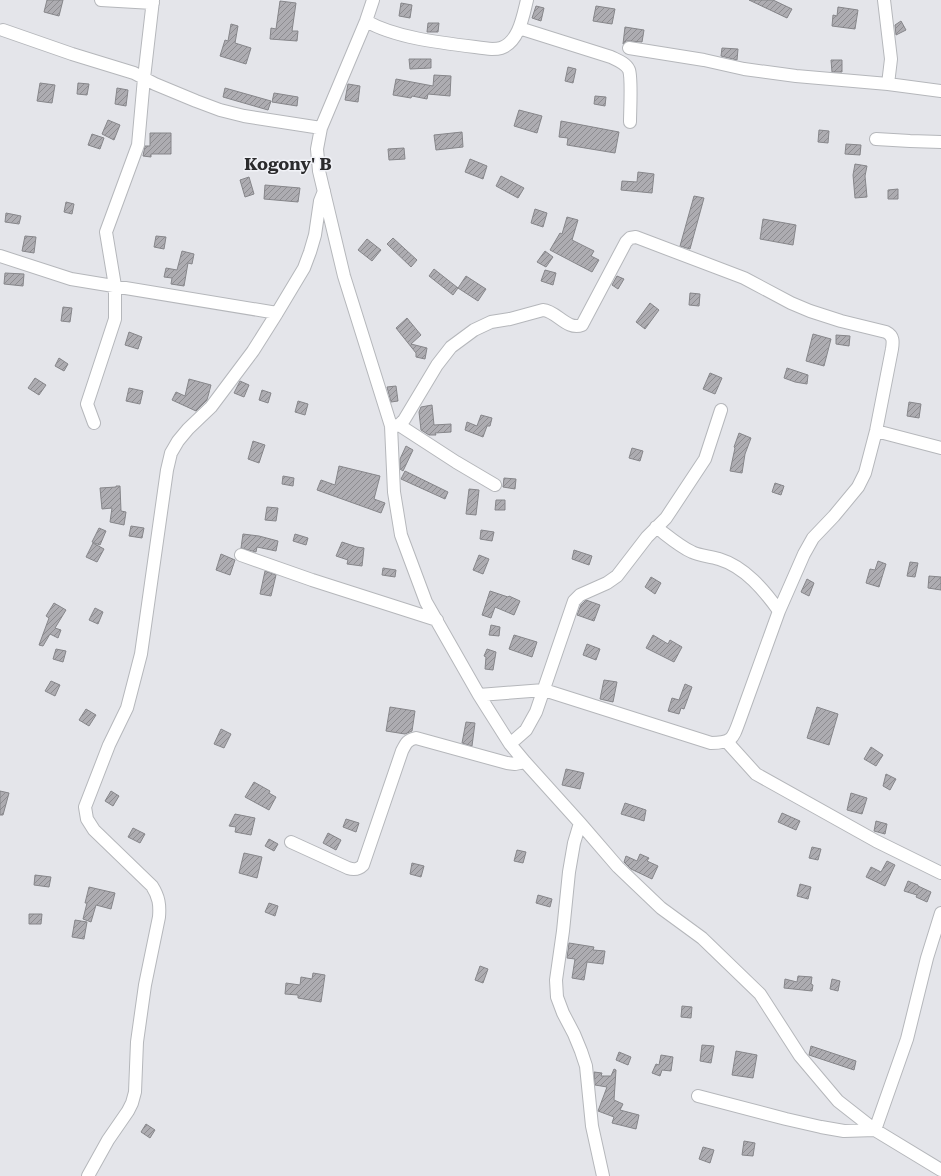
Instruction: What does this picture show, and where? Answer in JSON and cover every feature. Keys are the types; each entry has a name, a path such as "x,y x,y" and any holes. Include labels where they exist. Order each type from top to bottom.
{"street":[{"path":"94,423 87,404 115,319 115,286 106,232 138,146 153,2 101,0"},
{"path":"373,0 366,21 321,128 317,149 319,171 344,276 395,425 394,492 401,535 426,602 479,695 510,744 524,762 618,867 661,908 702,938 760,994 804,1062 838,1101 875,1130 941,1170"},
{"path":"366,21 387,31 426,40 492,49 501,48 510,42 519,28 527,0"},
{"path":"884,0 891,59 888,84"},
{"path":"519,28 611,57 622,63 629,69 630,122"},
{"path":"3,30 72,54 124,69 155,84 220,110 244,116 321,128"},
{"path":"629,48 704,60 744,69 941,91"},
{"path":"876,139 941,142"},
{"path":"88,1176 108,1140 128,1111 135,1092 137,1042 145,985 159,917 159,900 152,886 94,830 87,819 85,807 109,745 126,708 141,654 167,470 171,453 178,441 211,407 244,364 278,313 304,268 315,235 320,201 324,191"},
{"path":"395,425 410,410 437,365 451,347 474,330 491,322 510,319 543,310 547,310 572,326 577,327 582,325 623,247 630,238 636,237 744,278 791,303 810,311 841,322 890,334 892,337 892,349 876,430 865,473 858,487 813,538 804,554 779,611 735,734 728,743 756,774 876,841 941,873"},
{"path":"0,256 71,279 278,313"},
{"path":"510,744 526,730 536,712 574,601 580,595 608,583 617,576 647,537 666,518 705,459 721,410"},
{"path":"395,425 495,485"},
{"path":"876,430 941,448"},
{"path":"656,527 692,552 720,559 746,574 761,587 779,611"},
{"path":"241,555 312,580 437,620"},
{"path":"479,695 544,690 711,743 723,743 730,741"},
{"path":"291,842 348,868 354,870 359,869 363,865 402,751 410,739 416,738 507,763 515,764 524,762"},
{"path":"580,823 574,843 569,872 556,980 557,997 562,1013 574,1034 586,1066 592,1126 603,1176"},
{"path":"875,1130 907,1039 941,913"},
{"path":"698,1096 821,1127 844,1131 875,1130"}],"building":[{"path":"47,0 63,0 59,16 44,12"},
{"path":"749,0 773,0 792,9 787,18"},
{"path":"280,1 296,3 292,31 298,31 297,41 270,39 271,28 276,29"},
{"path":"401,3 412,5 410,18 399,16"},
{"path":"536,6 544,8 541,21 532,18"},
{"path":"596,6 615,9 612,24 593,21"},
{"path":"838,7 858,10 855,29 832,26 833,15 837,16"},
{"path":"901,21 906,30 896,35 895,25"},
{"path":"428,23 439,23 438,32 427,32"},
{"path":"231,24 238,26 235,43 251,48 246,64 220,56 225,40 228,41"},
{"path":"625,27 644,30 642,42 626,41 623,44"},
{"path":"722,48 738,49 737,60 721,56"},
{"path":"409,59 431,59 431,68 410,69"},
{"path":"831,60 842,60 842,72 832,72"},
{"path":"568,67 576,69 573,83 565,81"},
{"path":"434,75 451,76 450,96 428,94 427,99 412,96 411,98 393,95 396,79 433,86"},
{"path":"40,83 55,85 52,103 37,101"},
{"path":"78,83 89,84 87,95 77,94"},
{"path":"348,84 360,86 358,102 345,100"},
{"path":"117,88 128,90 126,106 115,104"},
{"path":"225,88 271,101 268,110 223,97"},
{"path":"274,93 298,97 297,106 272,102"},
{"path":"595,96 606,97 605,106 594,104"},
{"path":"519,110 542,116 537,133 514,126"},
{"path":"108,120 120,125 114,140 102,134"},
{"path":"561,121 619,132 615,153 567,145 568,138 559,137"},
{"path":"819,130 829,131 828,143 818,142"},
{"path":"462,132 463,147 436,150 434,135"},
{"path":"150,133 171,133 171,154 151,154 151,157 143,156 145,146 150,146"},
{"path":"92,134 104,138 100,149 88,145"},
{"path":"846,144 861,145 860,155 845,154"},
{"path":"404,148 405,159 389,160 388,149"},
{"path":"470,159 487,166 483,179 465,172"},
{"path":"855,164 867,166 865,176 867,197 855,198 853,175"},
{"path":"638,172 654,174 652,193 621,190 622,181 637,182"},
{"path":"501,176 524,188 518,198 496,186"},
{"path":"249,177 254,194 245,197 240,180"},
{"path":"265,185 300,188 298,202 264,199"},
{"path":"898,189 898,199 888,199 888,190"},
{"path":"694,196 704,198 690,249 680,246"},
{"path":"66,202 74,204 72,214 64,212"},
{"path":"535,209 547,213 543,227 531,223"},
{"path":"6,213 21,216 19,224 5,222"},
{"path":"567,217 578,220 572,240 594,251 591,256 599,260 592,272 550,250 560,233 562,234"},
{"path":"763,219 796,225 793,245 760,239"},
{"path":"25,236 36,237 34,253 22,251"},
{"path":"156,236 166,237 164,249 154,247"},
{"path":"393,238 417,260 411,267 387,244"},
{"path":"367,239 381,250 372,261 358,250"},
{"path":"182,251 194,254 192,264 188,263 184,286 171,284 172,278 164,277 166,268 177,270"},
{"path":"545,251 553,257 546,267 537,262"},
{"path":"434,269 458,288 453,295 429,276"},
{"path":"545,270 556,273 553,285 541,281"},
{"path":"5,273 24,274 23,286 4,284"},
{"path":"466,276 486,289 478,301 458,288"},
{"path":"617,276 624,279 618,289 612,285"},
{"path":"690,293 700,294 699,306 689,305"},
{"path":"650,303 659,310 645,329 636,322"},
{"path":"63,307 72,308 70,322 61,321"},
{"path":"407,318 421,335 411,344 427,348 425,359 416,357 416,353 396,328"},
{"path":"129,332 142,337 138,349 125,345"},
{"path":"813,334 831,339 824,366 806,361"},
{"path":"836,335 850,336 849,346 836,344"},
{"path":"59,358 68,364 64,371 55,366"},
{"path":"787,368 808,375 807,384 784,378"},
{"path":"710,373 722,378 715,394 703,389"},
{"path":"35,378 46,385 39,395 28,388"},
{"path":"189,379 211,385 207,400 196,411 172,400 176,392 185,396"},
{"path":"240,381 249,385 244,397 234,393"},
{"path":"396,386 398,401 391,402 387,387"},
{"path":"129,388 143,391 140,404 126,401"},
{"path":"262,390 271,393 268,403 259,400"},
{"path":"298,401 308,404 305,415 295,412"},
{"path":"909,402 921,404 919,418 907,416"},
{"path":"432,405 434,425 451,424 451,432 429,435 421,430 419,412 421,407"},
{"path":"481,415 492,418 490,426 487,426 483,437 465,430 467,422 477,426"},
{"path":"739,433 751,438 745,454 742,473 730,471 734,447"},
{"path":"253,441 265,445 259,463 248,459"},
{"path":"406,446 413,450 403,471 400,469 400,459"},
{"path":"632,448 643,451 640,461 629,458"},
{"path":"339,466 380,476 374,499 385,503 381,513 317,490 321,480 335,485"},
{"path":"405,471 448,492 445,499 401,479"},
{"path":"283,476 294,478 293,486 282,484"},
{"path":"504,478 516,479 515,489 503,487"},
{"path":"775,483 784,486 781,495 772,492"},
{"path":"120,486 121,511 126,512 124,525 110,522 112,508 102,509 100,488"},
{"path":"469,489 479,490 476,515 466,514"},
{"path":"496,500 505,500 505,510 495,510"},
{"path":"267,507 278,508 276,521 265,520"},
{"path":"131,526 144,528 142,538 129,536"},
{"path":"99,528 106,531 100,545 92,542"},
{"path":"481,530 494,532 492,541 480,539"},
{"path":"243,534 278,541 276,551 257,547 256,552 241,548"},
{"path":"295,534 308,538 306,545 293,541"},
{"path":"342,542 364,548 362,566 347,564 348,560 336,556"},
{"path":"93,543 104,549 97,562 86,557"},
{"path":"574,550 592,556 589,565 572,559"},
{"path":"221,554 235,560 230,575 216,570"},
{"path":"479,555 489,559 483,574 473,570"},
{"path":"878,561 886,564 879,587 866,583 870,569 875,570"},
{"path":"910,562 918,563 915,577 907,576"},
{"path":"383,568 396,570 395,577 382,575"},
{"path":"265,571 276,575 271,596 260,594"},
{"path":"929,576 941,577 941,590 928,588"},
{"path":"651,577 661,583 655,594 645,587"},
{"path":"807,579 814,583 809,596 801,592"},
{"path":"490,591 508,597 509,596 520,601 514,615 495,607 491,618 482,615"},
{"path":"586,600 600,605 594,621 577,615 581,605"},
{"path":"54,603 66,610 55,628 61,630 58,638 50,634 43,646 39,645 49,618 46,616"},
{"path":"95,608 103,612 98,624 89,620"},
{"path":"491,625 500,627 499,636 489,635"},
{"path":"514,635 537,642 532,657 509,649"},
{"path":"653,635 668,644 670,640 682,647 674,662 646,648"},
{"path":"587,644 600,649 596,660 583,655"},
{"path":"56,649 66,651 63,662 53,659"},
{"path":"487,649 496,652 493,670 485,669 486,657 484,656"},
{"path":"604,680 617,682 613,702 600,699"},
{"path":"51,681 60,685 55,696 45,691"},
{"path":"685,684 692,687 684,709 681,708 679,714 668,711 672,698 679,700"},
{"path":"390,707 415,711 412,731 405,734 386,731"},
{"path":"817,707 838,714 829,745 807,738"},
{"path":"86,709 96,715 89,726 79,720"},
{"path":"466,722 475,723 472,746 462,743"},
{"path":"221,729 231,734 224,748 214,744"},
{"path":"871,747 883,755 876,766 864,759"},
{"path":"566,769 584,773 580,789 562,785"},
{"path":"886,774 896,779 890,790 883,786"},
{"path":"254,782 270,791 269,793 276,797 269,810 245,797"},
{"path":"0,791 9,793 3,815 0,815"},
{"path":"111,791 119,796 113,806 105,801"},
{"path":"851,793 867,798 862,814 847,810"},
{"path":"625,803 646,810 644,821 621,814"},
{"path":"782,813 800,821 796,830 778,822"},
{"path":"235,814 255,818 251,835 235,832 236,827 229,826"},
{"path":"346,819 359,823 356,832 343,827"},
{"path":"876,821 887,824 885,834 874,831"},
{"path":"133,828 145,834 140,843 128,837"},
{"path":"328,833 341,840 336,850 323,843"},
{"path":"269,839 278,844 274,851 265,846"},
{"path":"812,847 821,849 818,860 809,858"},
{"path":"517,850 526,852 523,863 514,861"},
{"path":"244,853 262,857 257,878 239,873"},
{"path":"640,854 649,858 647,861 658,866 652,879 631,869 624,862 626,856 637,861"},
{"path":"887,861 895,865 885,886 866,877 871,867 881,872"},
{"path":"412,863 424,866 421,877 410,874"},
{"path":"35,875 51,877 49,887 34,885"},
{"path":"908,881 931,892 927,902 916,897 917,895 904,891"},
{"path":"800,884 811,887 808,899 797,896"},
{"path":"89,887 115,893 111,909 96,905 91,922 83,919"},
{"path":"538,895 552,899 550,907 536,903"},
{"path":"269,903 278,906 275,916 265,912"},
{"path":"29,914 42,914 41,924 29,924"},
{"path":"75,920 87,922 84,939 72,937"},
{"path":"569,943 594,947 593,950 605,951 603,964 587,962 584,980 572,978 575,959 567,958"},
{"path":"480,966 488,969 483,983 475,980"},
{"path":"313,973 325,975 321,1002 298,998 298,995 285,994 286,983 300,985 301,977 312,979"},
{"path":"798,976 812,977 812,991 784,988 785,979 797,982"},
{"path":"832,979 840,981 838,991 830,989"},
{"path":"682,1006 692,1007 691,1018 681,1017"},
{"path":"702,1045 714,1046 711,1063 700,1061"},
{"path":"811,1046 856,1061 854,1070 809,1055"},
{"path":"736,1051 757,1055 753,1078 732,1075"},
{"path":"619,1052 631,1057 628,1065 616,1060"},
{"path":"661,1055 673,1057 671,1071 662,1070 660,1076 652,1073 656,1064 659,1065"},
{"path":"614,1069 616,1070 614,1100 623,1104 620,1110 639,1115 636,1129 612,1123 614,1117 598,1111 607,1087 595,1085 594,1072 602,1073 601,1076 611,1076"},
{"path":"146,1124 155,1130 150,1138 141,1132"},
{"path":"744,1141 755,1143 753,1156 742,1155"},
{"path":"703,1147 714,1150 710,1163 699,1159"}],"district":[{"name":"Kogony' B","path":"288,164"}]}
